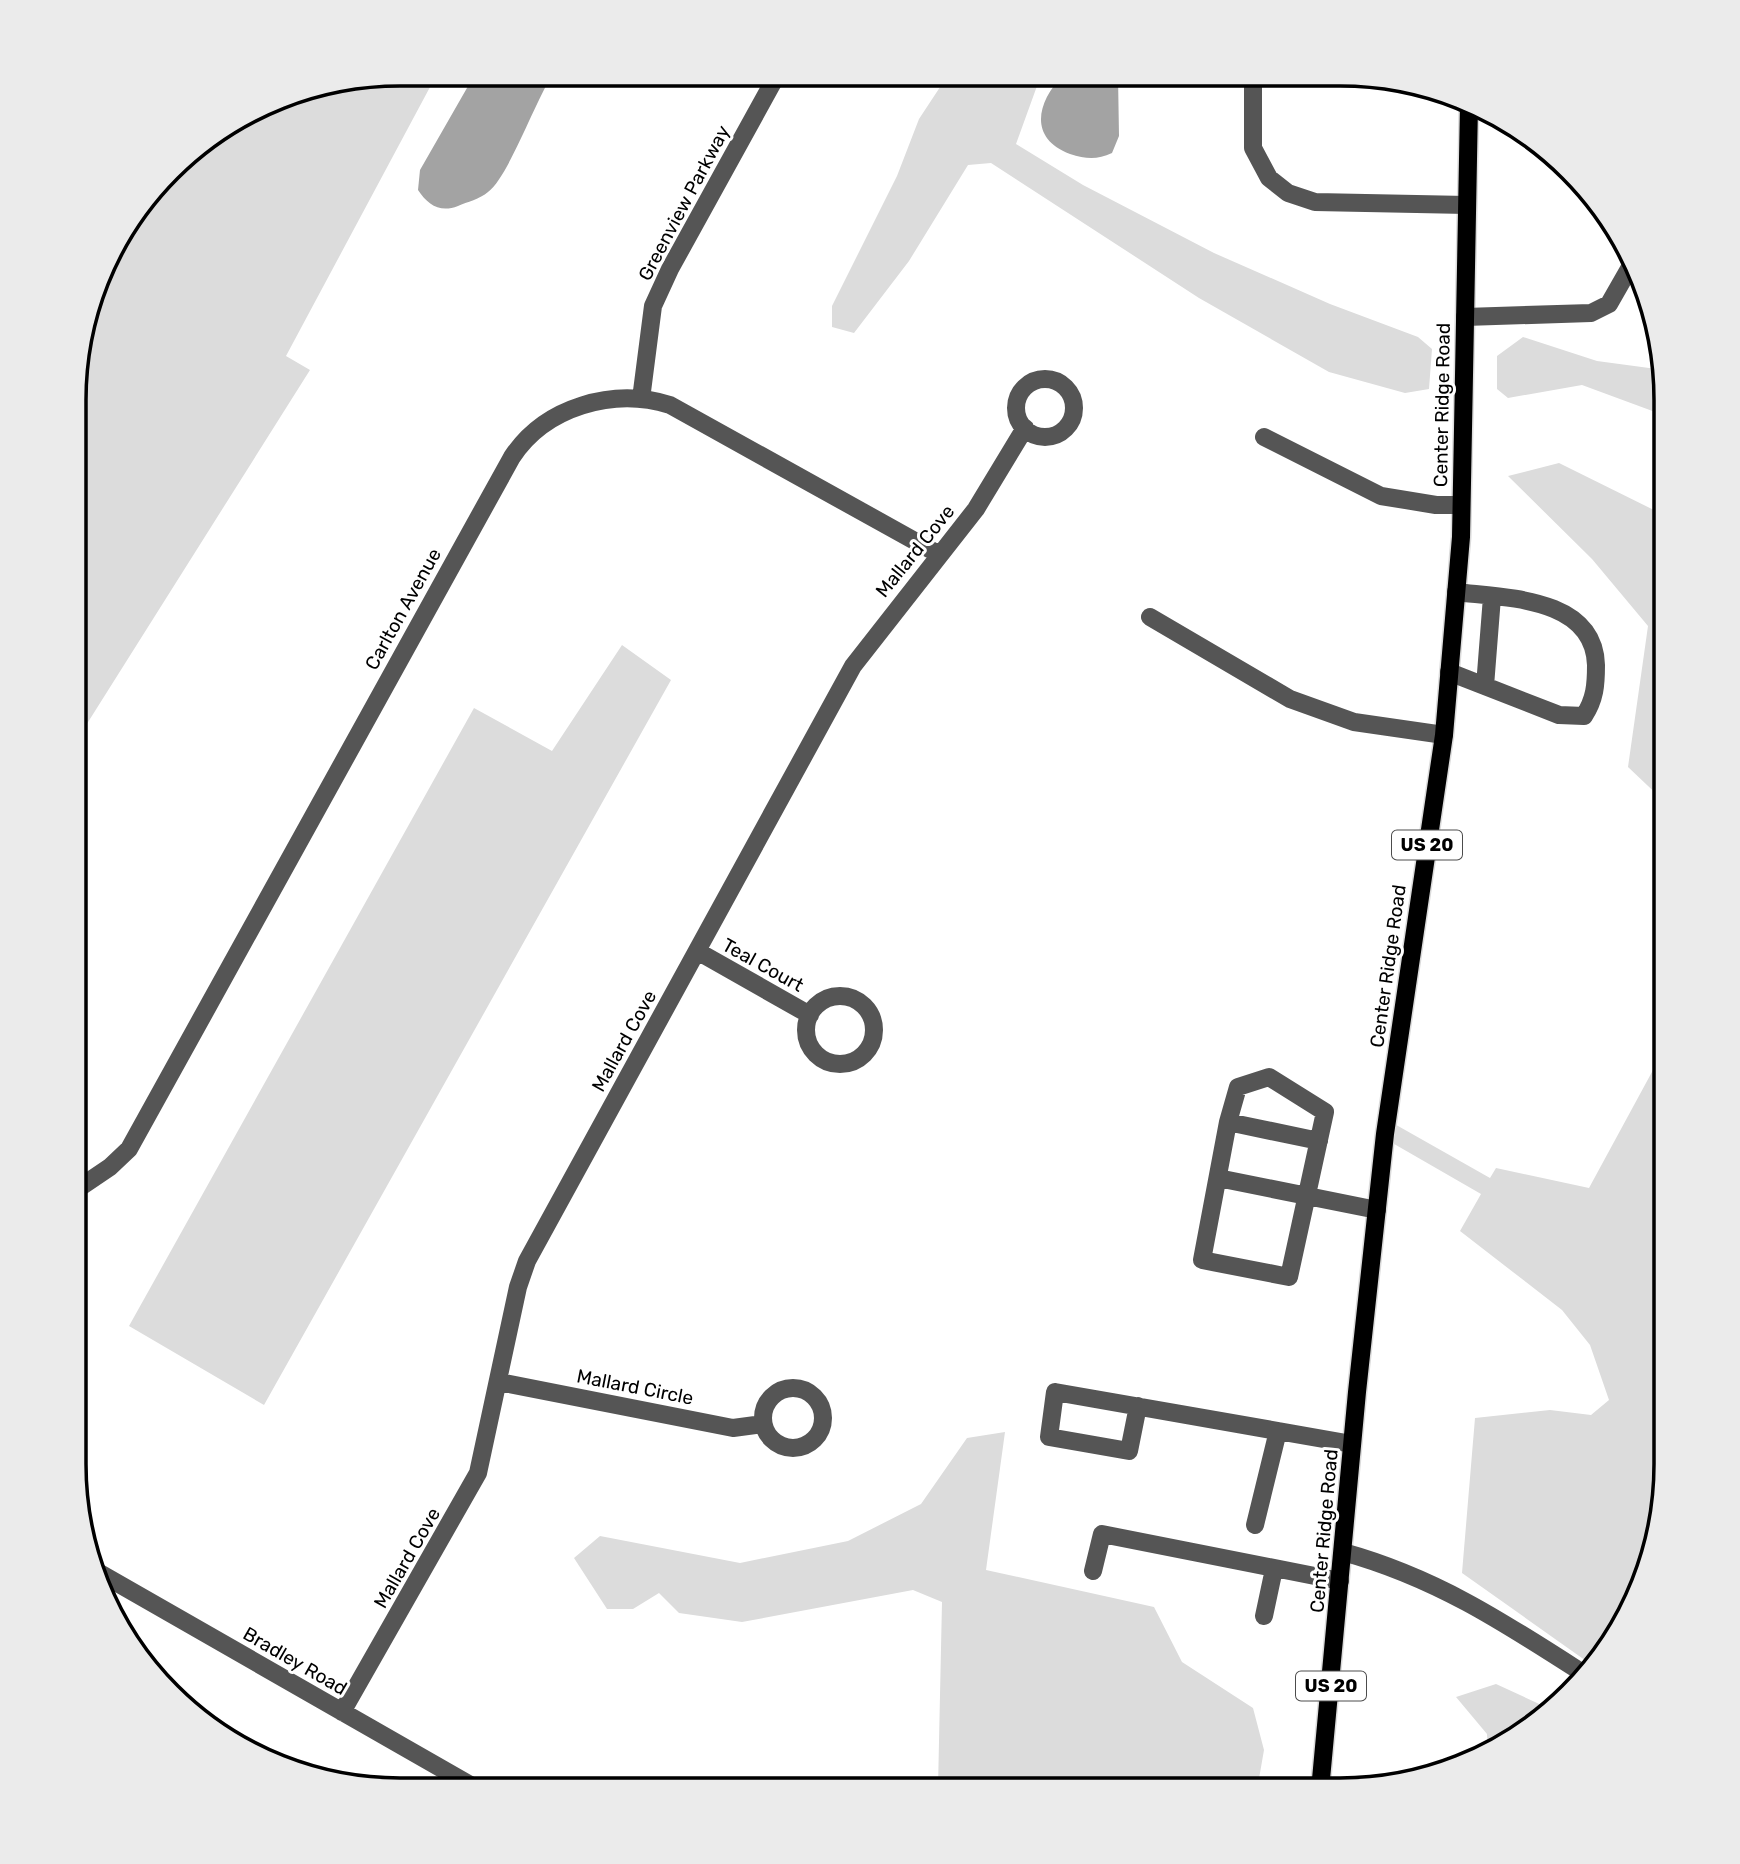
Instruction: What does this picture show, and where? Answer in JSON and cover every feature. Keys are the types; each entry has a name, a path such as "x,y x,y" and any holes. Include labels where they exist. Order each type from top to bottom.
{"main road":[{"name":"Center Ridge Road","path":"1321,1778 1352,1444 1387,1121 1444,735 1461,505 1469,113"}],"street":[{"name":"Greenview Parkway","path":"641,399 653,306 665,279 771,86"},
{"path":"1253,86 1253,148 1269,178 1287,193 1315,202 1467,205"},
{"path":"1465,317 1591,313 1609,304 1627,272"},
{"name":"Carlton Avenue","path":"86,1183 110,1167 129,1149 519,446 541,426 579,406 608,400 641,399 670,405 940,555"},
{"name":"Mallard Cove","path":"342,1712 472,1486 482,1462 518,1287 527,1261 853,666 976,509 1025,428"},
{"path":"1264,437 1381,496 1436,505 1461,505"},
{"path":"1449,672 1559,715 1584,716 1594,700 1596,686 1593,645 1585,629 1568,615 1542,604 1456,593"},
{"path":"1485,686 1492,597"},
{"path":"1150,617 1290,699 1354,722 1444,735"},
{"name":"Teal Court","path":"696,951 810,1015"},
{"path":"1269,1077 1325,1112 1319,1141 1289,1277 1202,1260 1228,1122 1238,1087 1269,1077"},
{"path":"1228,1122 1319,1141"},
{"path":"1219,1178 1377,1210"},
{"name":"Mallard Circle","path":"499,1382 733,1428 763,1424"},
{"path":"1138,1406 1129,1451 1049,1437 1055,1392 1138,1406 1352,1444"},
{"path":"1255,1525 1278,1431"},
{"path":"1093,1571 1102,1534 1340,1581"},
{"path":"1343,1552 1392,1565 1441,1587 1508,1625 1577,1670"},
{"path":"1264,1616 1275,1569"},
{"name":"Bradley Road","path":"107,1578 458,1778"}],"shaded area":[{"path":"379,86 431,86 286,356 310,370 86,725 86,379 96,318 118,261 151,208 178,178 208,151 243,128 279,110 318,96"},
{"path":"468,86 547,86 513,155 488,192 452,208 440,208 430,204 418,190 420,170"},
{"path":"941,86 1037,86 1016,144 1083,185 1214,253 1330,304 1418,337 1432,349 1429,389 1405,393 1329,372 1199,298 991,163 968,165 909,261 854,333 832,327 832,306 897,176 919,119"},
{"path":"1053,86 1118,86 1119,136 1112,153 1096,158 1081,157 1057,147 1042,129 1041,119 1047,96"},
{"path":"1523,337 1597,361 1653,369 1654,412 1582,385 1508,398 1497,389 1497,356"},
{"path":"1559,463 1654,510 1654,792 1628,767 1648,626 1592,559 1508,476"},
{"path":"622,645 671,680 264,1405 129,1326 474,708 552,751"},
{"path":"1654,1068 1652,1505 1644,1546 1630,1585 1612,1621 1585,1660 1462,1573 1475,1418 1550,1410 1591,1415 1609,1400 1590,1345 1562,1310 1460,1231 1481,1194 1389,1141 1391,1122 1490,1178 1496,1168 1589,1188"},
{"path":"1005,1432 986,1570 1154,1607 1182,1662 1253,1708 1264,1750 1259,1778 938,1778 942,1602 913,1590 742,1622 679,1613 659,1593 633,1609 607,1609 574,1558 600,1536 740,1563 848,1541 921,1504 967,1438"},
{"path":"1496,1684 1541,1705 1487,1741 1487,1734 1456,1697"}]}
